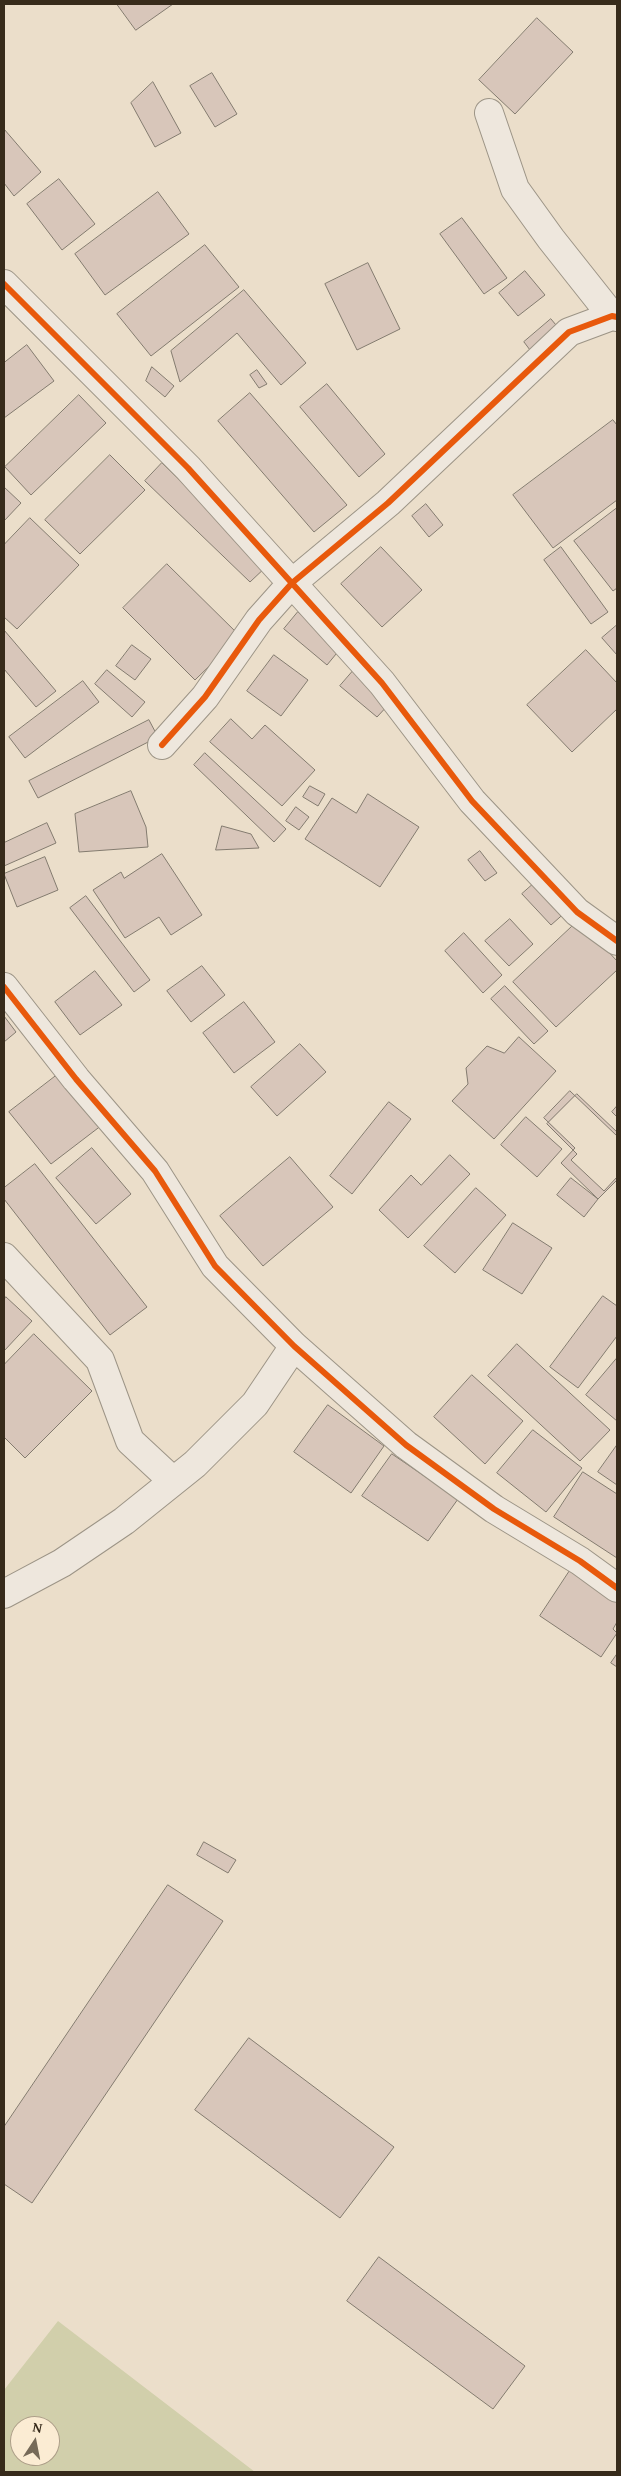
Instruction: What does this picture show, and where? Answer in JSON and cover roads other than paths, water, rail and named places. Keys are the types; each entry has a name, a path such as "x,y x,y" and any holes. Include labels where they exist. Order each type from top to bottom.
{"street":[{"path":"162,745 205,697 260,620 292,583 388,503 569,332 615,317 551,240 515,189 489,114"},
{"path":"4,284 188,468 382,682 472,801 577,912 617,941"},
{"path":"4,987 76,1079 155,1171 215,1266 294,1346 406,1445 494,1510 580,1561 617,1588"},
{"path":"4,1257 100,1360 130,1441 173,1481"},
{"path":"4,1594 62,1563 124,1521 195,1464 255,1404 294,1346"}]}
